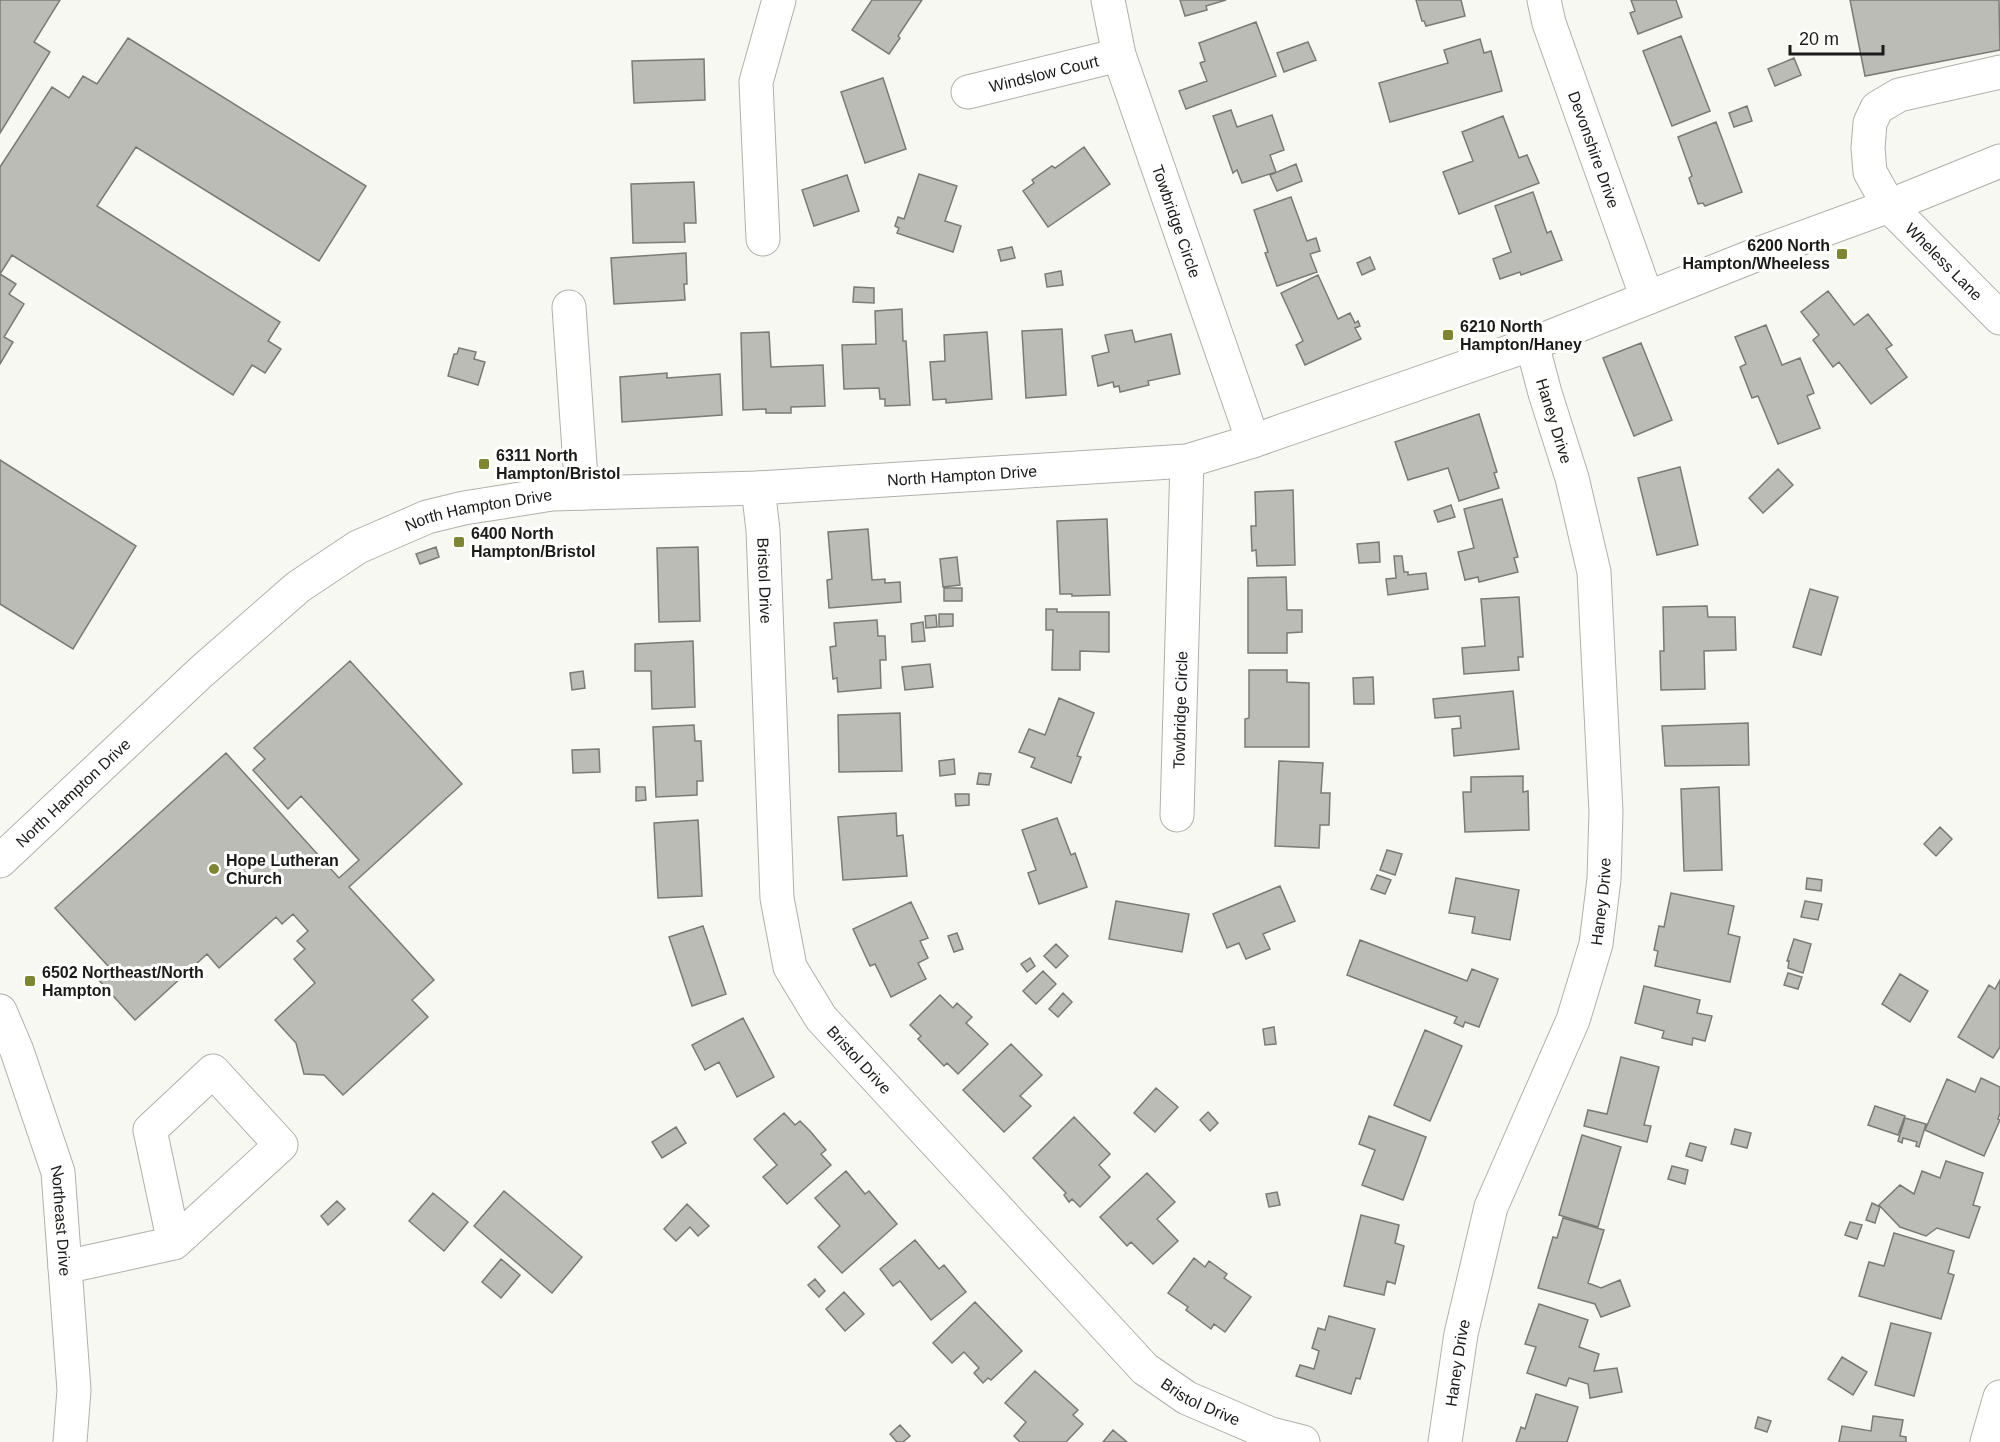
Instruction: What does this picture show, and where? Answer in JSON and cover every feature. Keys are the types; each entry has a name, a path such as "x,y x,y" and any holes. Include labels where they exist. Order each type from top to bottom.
{"street":[{"path":"763,239 756,82 779,0"},
{"name":"Towbridge Circle","path":"1108,0 1119,55 1253,441"},
{"name":"Devonshire Drive","path":"1544,0 1549,23 1647,298"},
{"name":"Windslow Court","path":"968,92 1119,55"},
{"name":"Wheless Lane","path":"2000,72 1899,95 1877,108 1870,123 1868,148 1870,172 1889,206 2000,318"},
{"name":"North Hampton Drive","path":"0,861 201,672 297,587 358,547 427,518 464,508 552,494 758,488 1187,461 1253,441 1532,344 2000,161"},
{"path":"569,308 582,493"},
{"name":"Haney Drive","path":"1445,1442 1461,1334 1491,1207 1573,1020 1596,944 1604,879 1605,812 1594,572 1572,478 1532,344"},
{"name":"Towbridge Circle","path":"1177,815 1187,461"},
{"name":"Bristol Drive","path":"758,488 763,530 777,898 790,967 820,1018 1145,1369 1187,1398 1271,1434 1303,1442"},
{"name":"Northeast Drive","path":"0,1011 17,1051 58,1172 74,1390 70,1442"},
{"path":"65,1267 174,1243 281,1145 213,1071 150,1130 174,1243"},
{"path":"1987,1442 2000,1397"}],"building":[{"path":"0,0 60,0 34,42 50,52 0,133"},
{"path":"872,0 922,0 889,54 852,30"},
{"path":"1180,0 1226,0 1206,6 1207,10 1185,16"},
{"path":"1416,0 1461,0 1465,16 1426,26 1422,21"},
{"path":"1631,0 1676,0 1682,17 1638,34 1630,13 1635,11"},
{"path":"1850,0 1999,0 2000,50 1865,76"},
{"path":"1256,22 1276,76 1186,109 1179,91 1207,81 1200,63 1205,61 1199,43"},
{"path":"1681,36 1710,111 1672,126 1643,51"},
{"path":"128,38 366,186 319,261 136,147 97,206 280,322 268,341 281,349 265,373 252,365 233,395 12,255 0,274 0,167 52,87 69,98 83,76 97,84"},
{"path":"1480,39 1484,53 1491,51 1502,91 1390,122 1379,83 1448,63 1444,50"},
{"path":"1308,42 1316,60 1284,72 1277,53"},
{"path":"1794,58 1801,75 1775,86 1768,69"},
{"path":"704,59 705,100 634,103 632,61"},
{"path":"883,78 906,149 865,163 841,92"},
{"path":"1747,106 1752,121 1734,127 1729,113"},
{"path":"1231,110 1237,127 1272,115 1284,150 1270,155 1276,172 1242,183 1237,170 1233,173 1213,116"},
{"path":"1503,116 1519,158 1527,155 1539,183 1459,214 1443,172 1473,161 1462,132"},
{"path":"1716,122 1742,192 1705,206 1703,203 1698,204 1689,178 1692,176 1678,137"},
{"path":"1084,147 1110,184 1048,227 1023,191 1034,183 1032,180 1052,166 1055,168"},
{"path":"1296,164 1302,181 1277,191 1270,175"},
{"path":"919,174 957,186 945,221 961,226 953,252 897,233 899,228 895,226 898,217 904,219"},
{"path":"847,175 859,211 814,226 802,190"},
{"path":"694,182 696,223 684,223 685,242 633,243 631,184"},
{"path":"1533,192 1547,233 1551,231 1562,260 1521,275 1520,272 1500,279 1493,259 1511,252 1495,206"},
{"path":"1291,197 1307,241 1316,238 1320,251 1310,254 1317,272 1277,286 1265,253 1268,252 1254,210"},
{"path":"1012,247 1015,258 1001,261 998,250"},
{"path":"686,253 685,300 614,304 611,258"},
{"path":"1370,257 1375,269 1362,275 1357,263"},
{"path":"1061,271 1063,285 1047,287 1045,274"},
{"path":"0,274 16,284 9,294 24,304 4,337 13,342 0,364"},
{"path":"1318,275 1338,319 1350,313 1355,323 1358,321 1360,326 1355,328 1361,339 1305,365 1296,345 1303,341 1281,293"},
{"path":"854,287 874,288 874,303 853,302"},
{"path":"1828,291 1854,325 1868,314 1892,345 1886,349 1907,377 1871,404 1839,362 1833,367 1813,340 1819,335 1801,312"},
{"path":"902,309 910,405 885,406 885,399 880,399 879,388 844,389 842,345 876,344 875,311"},
{"path":"1766,325 1782,365 1800,358 1814,393 1807,396 1820,428 1778,444 1758,396 1752,398 1740,367 1746,364 1735,337"},
{"path":"1062,329 1066,395 1026,398 1022,331"},
{"path":"1132,330 1135,342 1171,334 1180,374 1148,381 1149,385 1120,392 1119,386 1114,387 1113,382 1098,386 1092,356 1109,352 1105,335"},
{"path":"769,332 771,367 823,365 825,406 791,407 791,413 766,413 766,409 743,410 741,333"},
{"path":"987,332 992,399 946,403 946,399 933,400 930,362 945,361 944,335"},
{"path":"1641,343 1672,420 1634,436 1603,358"},
{"path":"459,348 476,352 474,359 485,362 478,385 448,376 454,354 457,354"},
{"path":"667,373 667,378 720,374 722,415 622,422 620,377"},
{"path":"1479,414 1497,472 1494,473 1499,488 1459,501 1448,468 1408,480 1395,442"},
{"path":"0,460 136,546 73,649 0,604"},
{"path":"1680,467 1698,545 1657,555 1638,478"},
{"path":"1778,469 1793,485 1763,513 1749,498"},
{"path":"1293,490 1295,565 1257,566 1256,550 1252,551 1251,526 1256,526 1255,492"},
{"path":"1502,499 1518,557 1514,558 1518,572 1479,582 1478,577 1465,580 1458,552 1474,548 1464,509"},
{"path":"1451,505 1455,517 1438,522 1434,511"},
{"path":"1107,519 1110,595 1060,594 1057,521"},
{"path":"868,529 872,580 885,579 885,583 900,582 901,602 829,608 827,580 832,579 828,532"},
{"path":"1379,542 1380,562 1359,563 1357,544"},
{"path":"436,547 439,557 420,564 416,554"},
{"path":"698,547 700,621 659,622 657,548"},
{"path":"1394,556 1402,556 1404,572 1408,572 1408,575 1426,573 1428,589 1388,595 1386,579 1396,578"},
{"path":"957,557 960,585 943,587 940,559"},
{"path":"1286,577 1287,610 1302,610 1302,632 1287,633 1287,653 1248,653 1248,578"},
{"path":"944,588 962,588 962,601 944,601"},
{"path":"1810,589 1838,597 1821,655 1793,647"},
{"path":"1519,597 1523,657 1518,657 1519,670 1464,674 1462,648 1485,646 1481,599"},
{"path":"1707,606 1708,617 1735,617 1736,650 1704,651 1705,689 1661,690 1660,651 1664,651 1663,607"},
{"path":"1046,609 1057,609 1057,612 1109,612 1109,652 1080,651 1080,670 1052,670 1053,630 1046,630"},
{"path":"939,614 953,614 953,626 939,627"},
{"path":"936,615 937,627 926,628 925,616"},
{"path":"877,620 878,636 885,636 886,660 880,660 881,688 838,692 837,678 833,679 830,647 836,646 834,623"},
{"path":"923,622 925,641 912,642 911,624"},
{"path":"693,641 695,707 652,709 651,671 635,671 635,644"},
{"name":"Hope Lutheran Church","path":"350,661 462,784 349,887 434,980 412,1000 428,1017 343,1095 324,1075 304,1074 296,1043 275,1020 315,983 294,959 305,949 297,941 308,931 293,914 282,924 276,917 219,968 207,954 135,1020 96,977 108,966 55,908 226,753 339,878 359,860 301,796 288,809 253,770 265,759 254,748"},
{"path":"930,664 933,687 905,690 902,667"},
{"path":"1249,670 1287,670 1287,682 1309,683 1309,747 1245,747 1245,719 1249,718"},
{"path":"583,671 585,688 572,690 570,673"},
{"path":"1373,677 1374,704 1354,704 1353,678"},
{"path":"1513,691 1519,749 1454,756 1452,729 1461,728 1460,716 1435,718 1433,699"},
{"path":"1059,698 1094,713 1077,756 1081,757 1071,783 1031,767 1035,758 1019,752 1029,729 1045,735"},
{"path":"900,713 902,771 839,772 838,715"},
{"path":"1748,723 1749,765 1665,766 1662,726"},
{"path":"694,725 695,741 701,741 703,781 697,781 697,795 656,797 653,727"},
{"path":"599,749 600,772 573,773 572,750"},
{"path":"954,759 955,774 940,776 939,761"},
{"path":"1279,761 1323,763 1321,793 1330,793 1329,825 1320,825 1319,848 1275,846"},
{"path":"979,773 991,774 989,785 977,784"},
{"path":"1523,776 1523,792 1528,791 1529,830 1465,832 1463,792 1471,792 1471,777"},
{"path":"636,787 645,787 646,800 636,801"},
{"path":"1719,787 1722,870 1684,871 1681,789"},
{"path":"955,794 969,794 969,805 956,806"},
{"path":"896,813 897,836 903,835 907,876 843,880 838,817"},
{"path":"1057,818 1071,855 1075,853 1087,887 1039,904 1028,873 1036,870 1022,830"},
{"path":"698,820 702,896 658,898 654,823"},
{"path":"1940,827 1952,839 1936,856 1924,844"},
{"path":"1387,850 1402,854 1395,875 1380,870"},
{"path":"1377,875 1391,880 1385,894 1371,889"},
{"path":"1456,878 1519,890 1510,940 1472,933 1475,917 1449,913"},
{"path":"1807,878 1822,880 1821,891 1806,889"},
{"path":"1280,886 1295,921 1263,934 1270,949 1246,959 1239,943 1227,948 1213,914"},
{"path":"1671,893 1734,906 1728,934 1740,937 1730,982 1655,966 1658,951 1654,950 1659,926 1664,927"},
{"path":"1116,901 1189,914 1182,952 1109,939"},
{"path":"1805,901 1822,904 1818,920 1801,917"},
{"path":"911,902 928,938 920,941 928,958 918,963 926,979 891,997 875,964 870,966 853,929"},
{"path":"703,926 726,994 692,1006 669,937"},
{"path":"957,933 963,949 954,952 948,936"},
{"path":"1794,939 1811,944 1803,973 1788,968 1789,961 1787,961"},
{"path":"1360,940 1467,981 1472,969 1498,979 1479,1027 1465,1022 1463,1027 1454,1023 1457,1017 1347,975"},
{"path":"1056,944 1068,956 1056,968 1044,956"},
{"path":"1030,958 1035,966 1027,972 1021,964"},
{"path":"1043,971 1056,984 1036,1004 1023,991"},
{"path":"1788,973 1802,977 1798,989 1784,985"},
{"path":"1900,974 1928,991 1910,1022 1882,1004"},
{"path":"2000,980 2000,1047 1993,1058 1958,1037 1989,985 1995,989"},
{"path":"1644,986 1700,1000 1697,1013 1712,1016 1705,1041 1693,1038 1692,1045 1662,1038 1664,1031 1635,1023"},
{"path":"1063,993 1072,1002 1058,1017 1049,1009"},
{"path":"940,995 953,1008 957,1003 972,1017 966,1023 988,1044 958,1074 947,1063 944,1066 918,1039 921,1036 910,1025"},
{"path":"743,1018 774,1077 737,1097 719,1062 705,1070 692,1045"},
{"path":"1274,1027 1276,1044 1265,1045 1263,1029"},
{"path":"1425,1030 1462,1046 1430,1121 1394,1105"},
{"path":"1011,1044 1042,1075 1020,1096 1031,1106 1004,1132 963,1090"},
{"path":"1621,1057 1659,1067 1644,1125 1651,1126 1647,1142 1584,1126 1588,1110 1607,1114"},
{"path":"1981,1078 2000,1087 1998,1119 2000,1120 1984,1156 1925,1130 1947,1079 1975,1092"},
{"path":"1156,1088 1178,1107 1155,1132 1134,1113"},
{"path":"1875,1106 1905,1116 1898,1135 1868,1125"},
{"path":"1208,1112 1218,1123 1210,1131 1200,1120"},
{"path":"784,1113 795,1125 800,1121 810,1131 826,1150 821,1154 831,1165 787,1204 763,1177 777,1165 754,1139"},
{"path":"1369,1116 1426,1137 1403,1200 1362,1185 1375,1150 1359,1144"},
{"path":"1074,1117 1110,1154 1099,1165 1110,1177 1080,1207 1072,1199 1069,1202 1064,1195 1066,1193 1033,1158"},
{"path":"1905,1118 1926,1124 1919,1147 1916,1146 1917,1142 1903,1138 1902,1143 1898,1141"},
{"path":"676,1127 686,1143 662,1158 652,1142"},
{"path":"1735,1129 1751,1133 1747,1148 1731,1144"},
{"path":"1582,1135 1621,1147 1598,1227 1559,1215"},
{"path":"1690,1143 1706,1147 1702,1161 1686,1156"},
{"path":"1946,1161 1983,1173 1973,1205 1980,1207 1969,1238 1937,1228 1926,1236 1900,1227 1879,1205 1900,1185 1914,1194 1922,1171 1940,1178"},
{"path":"1672,1166 1688,1170 1685,1184 1668,1179"},
{"path":"846,1171 865,1194 869,1191 897,1224 842,1273 818,1247 840,1226 815,1198"},
{"path":"1147,1173 1175,1202 1157,1219 1178,1241 1153,1264 1131,1242 1127,1246 1100,1217"},
{"path":"504,1191 582,1257 552,1293 474,1226"},
{"path":"1277,1192 1280,1205 1269,1207 1266,1194"},
{"path":"433,1193 468,1222 444,1251 409,1221"},
{"path":"337,1201 345,1209 328,1225 321,1216"},
{"path":"1872,1203 1880,1207 1875,1223 1866,1220"},
{"path":"687,1204 709,1226 698,1236 690,1227 676,1241 664,1229"},
{"path":"1361,1215 1399,1225 1395,1243 1404,1246 1395,1284 1387,1281 1384,1295 1344,1286"},
{"path":"1563,1218 1604,1230 1588,1283 1601,1288 1620,1280 1630,1306 1601,1317 1595,1304 1538,1288 1553,1237 1557,1238"},
{"path":"1850,1222 1862,1225 1857,1239 1845,1235"},
{"path":"1894,1233 1954,1251 1948,1273 1954,1275 1941,1319 1859,1296 1869,1262 1884,1266"},
{"path":"915,1240 939,1269 944,1265 966,1292 931,1320 900,1281 893,1286 880,1269"},
{"path":"1194,1258 1205,1267 1209,1261 1227,1274 1224,1278 1251,1297 1225,1332 1214,1324 1211,1329 1186,1310 1188,1307 1168,1293"},
{"path":"501,1259 520,1275 501,1298 482,1282"},
{"path":"815,1279 825,1291 819,1297 808,1285"},
{"path":"844,1292 864,1314 845,1331 826,1309"},
{"path":"975,1302 1022,1351 991,1380 988,1378 983,1383 974,1373 979,1368 964,1352 952,1363 933,1343"},
{"path":"1539,1304 1588,1320 1579,1347 1599,1354 1594,1371 1617,1368 1622,1392 1590,1398 1588,1384 1569,1378 1566,1386 1527,1373 1536,1347 1525,1344"},
{"path":"1329,1316 1375,1329 1360,1379 1356,1378 1351,1394 1296,1376 1300,1365 1314,1369 1319,1351 1312,1348 1318,1328 1325,1330"},
{"path":"1891,1323 1931,1333 1914,1396 1875,1385"},
{"path":"1842,1357 1867,1372 1853,1395 1828,1379"},
{"path":"1035,1371 1078,1410 1073,1415 1083,1424 1066,1442 1020,1442 1014,1436 1026,1422 1005,1403"},
{"path":"1536,1394 1578,1407 1567,1442 1516,1442 1521,1427 1525,1429"},
{"path":"1873,1416 1903,1420 1900,1436 1906,1437 1906,1442 1839,1442 1842,1426 1871,1431"},
{"path":"1758,1417 1771,1421 1767,1432 1755,1428"},
{"path":"900,1425 910,1436 903,1442 897,1442 890,1434"},
{"path":"1113,1430 1127,1442 1103,1442"}],"place":[{"name":"6200 North Hampton/Wheeless","path":"1842,254"},
{"name":"6210 North Hampton/Haney","path":"1448,335"},
{"name":"6311 North Hampton/Bristol","path":"484,464"},
{"name":"6400 North Hampton/Bristol","path":"459,542"},
{"name":"Hope Lutheran Church","path":"214,869"},
{"name":"6502 Northeast/North Hampton","path":"30,981"}]}
